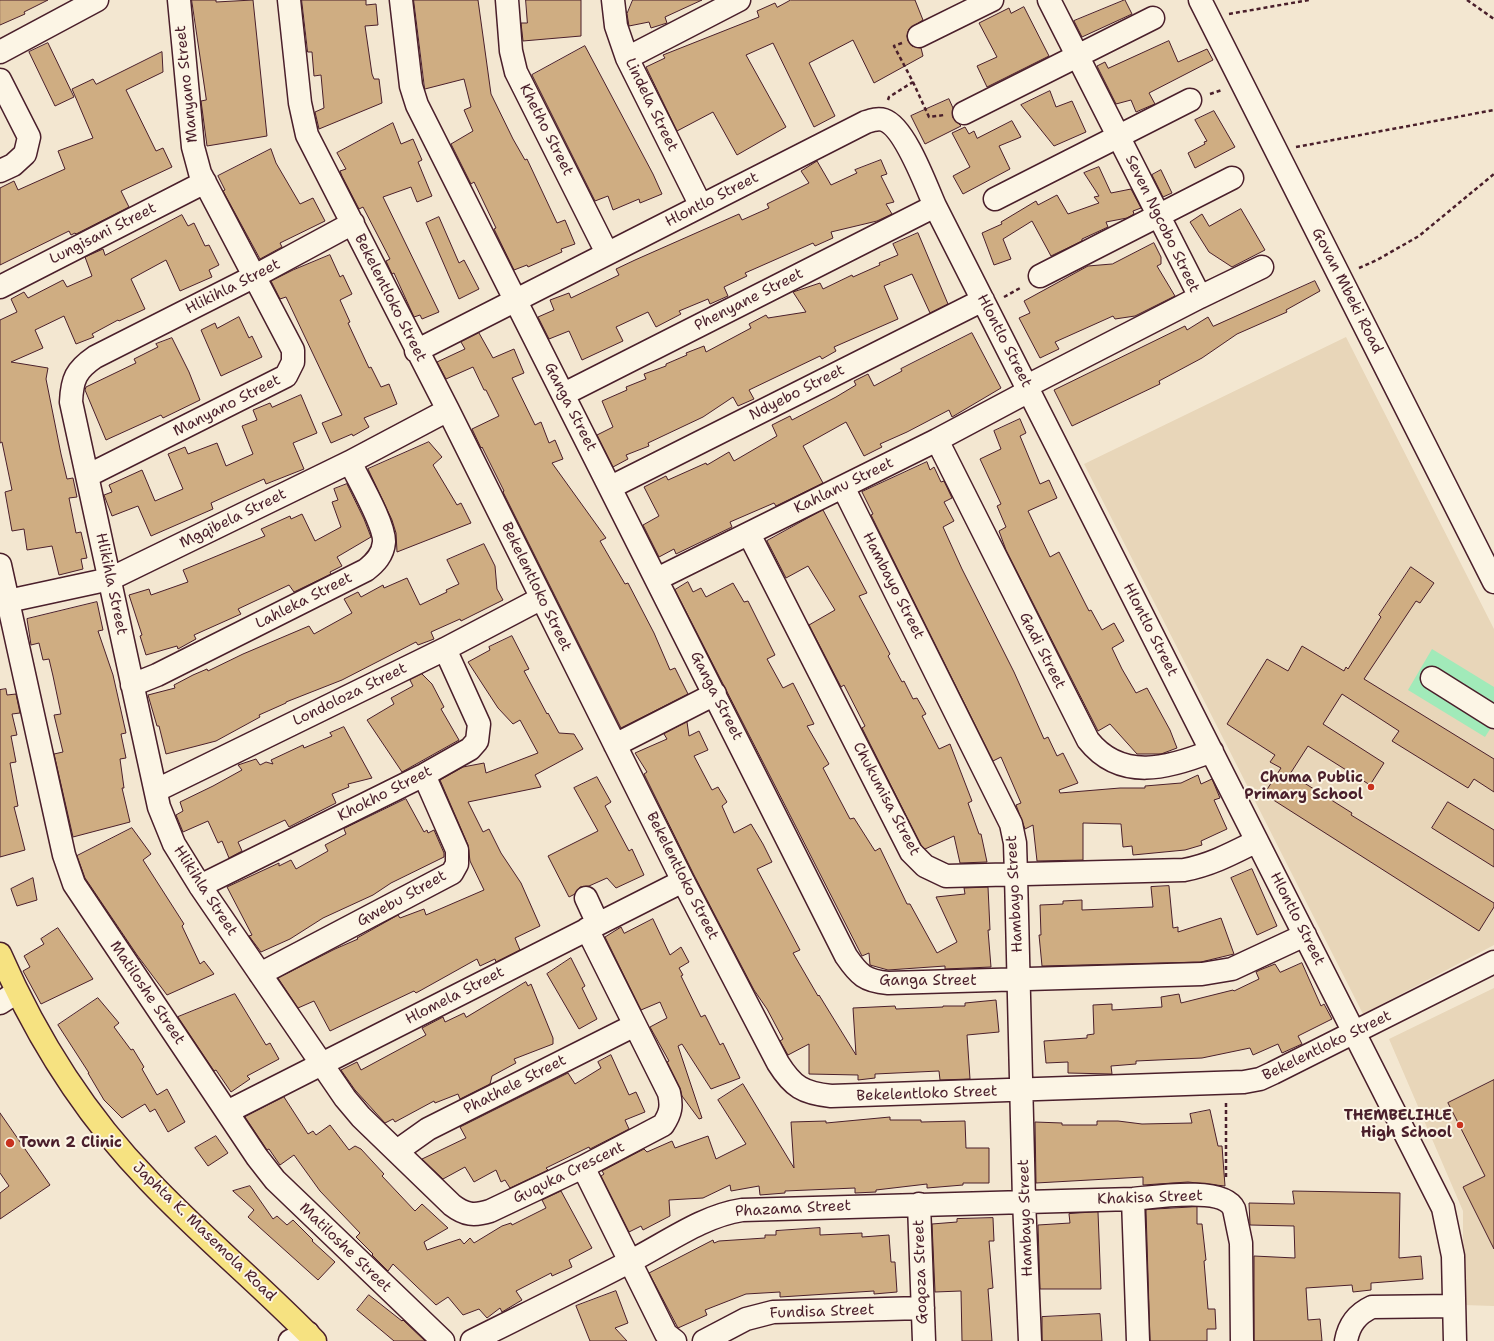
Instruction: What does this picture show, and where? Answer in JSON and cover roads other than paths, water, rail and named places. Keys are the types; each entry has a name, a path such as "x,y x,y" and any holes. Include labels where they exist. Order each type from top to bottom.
{"main road":[{"name":"Japhta K. Masemola Road","path":"0,954 9,998 46,1045 77,1094 125,1155 304,1338"}],"street":[{"path":"0,52 97,0"},
{"name":"Manyano Street","path":"87,476 286,376 293,362 293,350 200,173 193,147 179,0"},
{"name":"Bekelentloko Street","path":"289,0 300,103 307,134 416,351 448,410 683,880 778,1063 795,1085 817,1095 831,1096 1226,1084 1260,1079 1355,1033 1494,962"},
{"name":"Ganga Street","path":"401,0 411,86 417,105 514,300 611,487 846,956 862,977 874,982 888,983 1202,974 1232,969 1305,935"},
{"name":"Khetho Street","path":"507,0 511,51 516,72 607,253"},
{"name":"Lindela Street","path":"613,0 616,26 627,58 701,206"},
{"path":"627,58 739,0"},
{"path":"919,36 992,0"},
{"name":"Seven Ngcobo Street","path":"1028,389 1200,297 1049,0"},
{"name":"Govan Mbeki Road","path":"1204,9 1494,582"},
{"path":"964,113 1152,18"},
{"path":"0,80 28,137 25,154 13,165 0,171"},
{"path":"995,199 1118,135 1190,100"},
{"name":"Hlontlo Street","path":"416,351 866,122 874,119 884,120 893,125 902,136 984,304 1212,750 1443,1208 1453,1256 1455,1341"},
{"path":"1040,276 1158,214 1232,178"},
{"name":"Lungisani Street","path":"0,287 205,182"},
{"name":"Phenyane Street","path":"564,394 935,206"},
{"name":"Hlikihla Street","path":"322,1063 200,886 171,837 160,807 132,685 71,402 71,387 82,366 96,357 255,276 353,223"},
{"path":"1200,297 1262,267"},
{"name":"Ndyebo Street","path":"611,487 984,304"},
{"name":"Kahlanu Street","path":"657,579 937,440 1028,389"},
{"name":"Mgqibela Street","path":"8,600 110,580 350,462 448,410"},
{"name":"Gadi Street","path":"937,440 1051,668 1088,740 1095,749 1109,760 1120,764 1140,767 1164,767 1185,762 1212,750"},
{"name":"Lahleka Street","path":"132,685 157,675 366,570 377,562 383,550 383,534 350,462"},
{"name":"Hambayo Street","path":"843,486 1011,824 1015,843 1024,1200 1030,1341"},
{"name":"Chukumisa Street","path":"749,534 911,852 924,866 946,876 1184,870 1201,867 1219,860 1257,841"},
{"name":"Matiloshe Street","path":"0,565 69,873 74,884 257,1157 275,1180 443,1341"},
{"name":"Londoloza Street","path":"157,790 445,649 542,598"},
{"name":"Khokho Street","path":"200,886 424,776 470,749 477,741 479,724 445,649"},
{"path":"1432,678 1494,717"},
{"path":"615,744 714,694"},
{"name":"Gwebu Street","path":"260,974 452,873 457,864 457,850 424,776"},
{"name":"Hlomela Street","path":"227,1112 683,880"},
{"name":"Guquka Crescent","path":"322,1063 353,1108 452,1205 469,1215 479,1215 490,1211 583,1167 663,1125 670,1114 672,1105 669,1093 636,1025 593,926 586,898"},
{"name":"Phathele Street","path":"397,1151 428,1129 636,1025"},
{"path":"583,1167 666,1334 675,1341"},
{"name":"Khakisa Street","path":"1024,1200 1133,1199 1196,1194 1215,1196 1227,1200 1232,1204 1234,1209 1241,1243 1242,1341"},
{"path":"1133,1199 1138,1341"},
{"name":"Phazama Street","path":"472,1341 630,1262 709,1219 727,1212 742,1210 1024,1200"},
{"name":"Goqoza Street","path":"919,1204 924,1341"},
{"path":"1346,1341 1352,1323 1360,1313 1372,1307 1454,1306"},
{"name":"Fundisa Street","path":"704,1341 746,1319 773,1312 923,1308"}],"place":[{"name":"Chuma Public Primary School","path":"1371,787"},
{"name":"THEMBELIHLE High School","path":"1460,1125"},
{"name":"Town 2 Clinic","path":"10,1143"}]}
